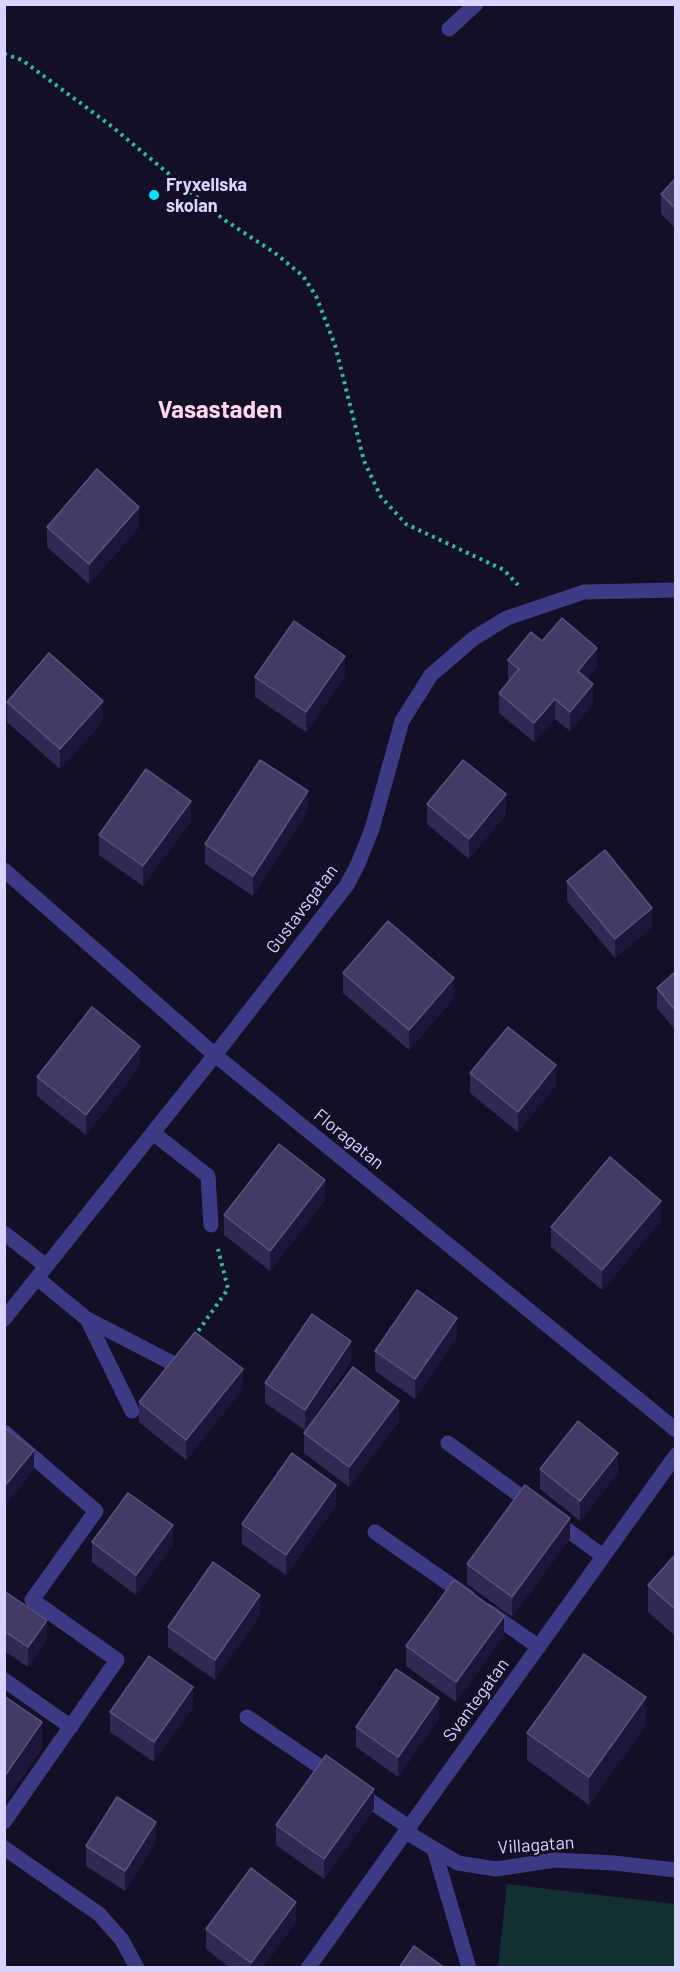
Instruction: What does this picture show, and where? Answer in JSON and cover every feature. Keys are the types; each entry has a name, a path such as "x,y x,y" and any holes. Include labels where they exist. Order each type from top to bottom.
{"street":[{"path":"449,29 476,4"},
{"name":"Gustavsgatan","path":"4,1319 215,1055 347,885 372,829 402,721 431,675 474,638 507,618 584,592 675,590"},
{"name":"Floragatan","path":"4,870 215,1055 675,1430"},
{"path":"153,1133 208,1176 211,1225"},
{"path":"4,1233 87,1319 132,1411"},
{"path":"87,1319 174,1364"},
{"path":"4,1432 96,1511 32,1600 117,1660 4,1822"},
{"path":"448,1443 603,1557"},
{"name":"Svantegatan","path":"308,1968 675,1455"},
{"path":"375,1532 539,1647"},
{"path":"4,1680 71,1727"},
{"name":"Villagatan","path":"247,1717 434,1849 458,1863 496,1869 555,1860 614,1863 675,1870"},
{"path":"4,1848 99,1914 122,1940 137,1968"},
{"path":"434,1849 469,1968"}],"path":[{"path":"4,54 22,60 110,125 223,219 275,253 303,276 316,296 334,345 364,461 381,497 406,524 504,570 519,586 530,610"},
{"path":"174,1364 228,1289 211,1225"}],"green space":[{"path":"507,1884 675,1904 675,1967 498,1967"}],"building":[{"path":"675,179 675,208 661,194"},
{"path":"97,469 139,507 89,564 47,527"},
{"path":"562,618 597,648 578,671 593,684 570,712 555,699 534,723 499,693 519,669 508,660 531,632 542,641"},
{"path":"294,621 345,656 306,712 255,677"},
{"path":"49,653 103,701 60,749 7,702"},
{"path":"260,760 308,791 253,876 205,844"},
{"path":"463,760 506,794 469,839 427,804"},
{"path":"146,769 191,801 143,866 99,835"},
{"path":"605,850 652,908 615,939 567,881"},
{"path":"388,921 454,978 409,1030 343,973"},
{"path":"675,972 675,1010 657,988"},
{"path":"92,1007 140,1046 86,1115 37,1077"},
{"path":"508,1027 556,1065 518,1112 470,1073"},
{"path":"279,1144 325,1180 270,1251 224,1215"},
{"path":"610,1157 661,1201 602,1270 551,1227"},
{"path":"417,1290 457,1318 415,1379 375,1351"},
{"path":"312,1314 351,1341 305,1410 265,1383"},
{"path":"195,1332 243,1369 186,1440 139,1402"},
{"path":"353,1367 399,1401 349,1467 304,1433"},
{"path":"578,1421 618,1453 580,1501 540,1469"},
{"path":"4,1427 34,1450 4,1487"},
{"path":"292,1453 336,1485 286,1555 242,1524"},
{"path":"525,1485 570,1518 512,1597 467,1564"},
{"path":"128,1493 173,1525 136,1575 92,1542"},
{"path":"675,1555 675,1609 648,1585"},
{"path":"213,1562 260,1595 215,1660 168,1627"},
{"path":"454,1580 504,1616 456,1682 406,1646"},
{"path":"4,1591 47,1620 28,1647 4,1631"},
{"path":"584,1654 646,1697 589,1777 527,1733"},
{"path":"149,1656 193,1687 154,1742 110,1712"},
{"path":"396,1669 439,1698 398,1757 356,1727"},
{"path":"4,1696 42,1722 4,1777"},
{"path":"326,1755 374,1789 324,1859 276,1825"},
{"path":"117,1797 156,1822 125,1871 86,1846"},
{"path":"251,1868 296,1902 251,1963 206,1929"},
{"path":"414,1946 445,1968 399,1968"}],"place":[{"name":"Fryxellska skolan","path":"154,195"}],"district":[{"name":"Vasastaden","path":"220,410"}]}
